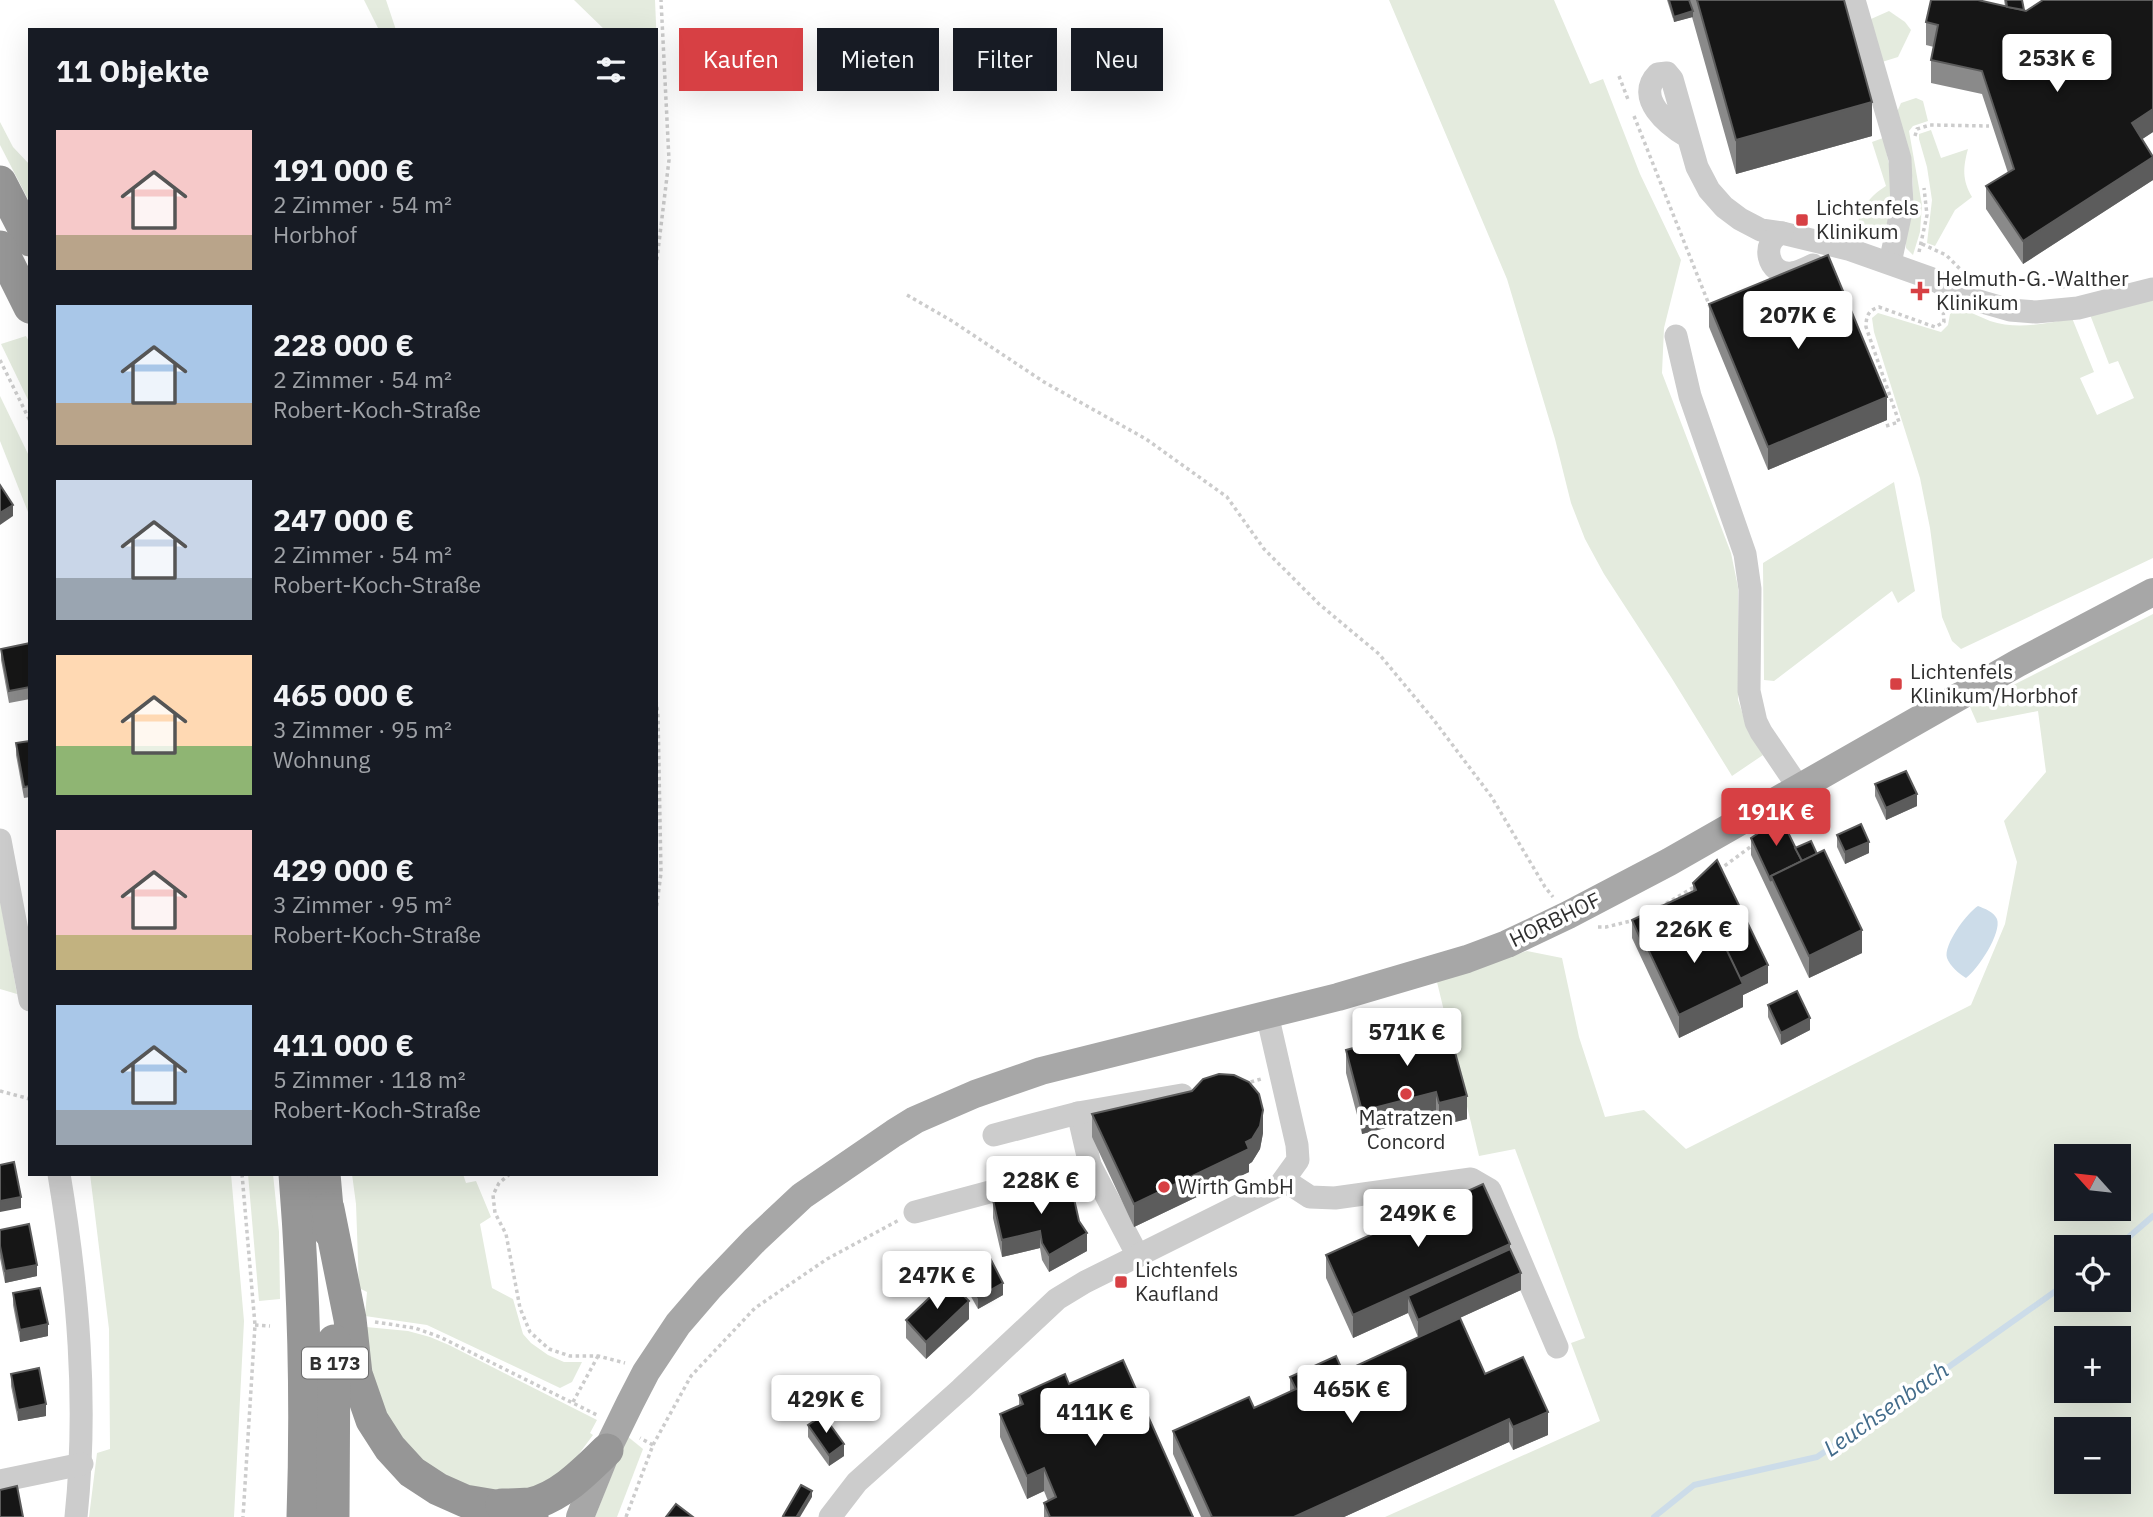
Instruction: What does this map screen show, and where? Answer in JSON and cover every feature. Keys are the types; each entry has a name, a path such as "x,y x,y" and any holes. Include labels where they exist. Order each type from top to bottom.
{"highway":[{"path":"0,182 28,236"},
{"path":"0,247 28,303"},
{"name":"B 173","path":"295,1176 306,1378 303,1517"},
{"name":"B 173","path":"324,1176 335,1365 333,1517"},
{"path":"328,1209 350,1319 356,1374 372,1420 390,1448 412,1472 438,1489 465,1501 495,1506 532,1517"},
{"path":"495,1506 529,1504 551,1497 620,1442"}],"main road":[{"name":"HORBHOF","path":"580,1517 620,1442 630,1403 646,1372 678,1324 746,1249 802,1196 915,1120 975,1094 1041,1071 1399,979 1507,944 1668,862 2018,663 2153,593"}],"street":[{"path":"1854,0 1900,159 1902,207 1889,263"},
{"path":"1672,79 1697,167 1709,190 1724,207 1761,230 1848,249 1912,271 1972,299 2010,310 2036,312 2078,308 2153,289"},
{"path":"1782,233 1775,236 1769,246 1768,258 1773,267 1782,272 1792,273 1848,249"},
{"path":"1676,336 1690,396 1745,554 1750,589 1749,691 1756,722 1799,788"},
{"path":"0,840 28,989"},
{"path":"830,1517 857,1482 1057,1300 1085,1282 1280,1185 1298,1160 1297,1145 1267,1014"},
{"path":"994,1135 1078,1113 1199,1092"},
{"path":"1078,1113 1090,1165 1138,1256"},
{"path":"915,1212 1090,1165"},
{"path":"59,1176 79,1333 82,1464 76,1517"},
{"path":"1284,1180 1310,1197 1335,1198 1471,1179 1490,1190 1557,1347"},
{"path":"0,1480 82,1464"}],"path":[{"path":"658,251 669,160 660,0"},
{"path":"1619,76 1713,316"},
{"path":"1914,141 1917,130 1930,125 1989,126"},
{"path":"1912,271 1922,244 1927,215 1922,181"},
{"path":"1922,244 1946,254 1969,275"},
{"path":"2059,287 2116,275"},
{"path":"907,295 952,321 1044,382 1146,439 1227,497 1264,549 1319,604 1379,654 1433,719 1492,796 1545,887"},
{"path":"1886,426 1899,422 1866,327 1868,313 1879,307 1934,327 1944,323 1945,312 1941,306"},
{"path":"0,360 28,417"},
{"path":"658,711 661,873 658,896"},
{"path":"0,1091 28,1098"},
{"path":"242,1176 255,1325 243,1517"},
{"path":"508,1176 499,1183 493,1195 495,1213 506,1234 520,1308 530,1332 549,1349 570,1356 598,1356 573,1402"},
{"path":"626,1517 653,1445 691,1376 755,1308 827,1259 915,1212"},
{"path":"373,1321 415,1328 440,1337 602,1417"},
{"path":"255,1325 270,1326"},
{"path":"620,1442 653,1445"}],"shaded area":[{"path":"364,0 386,0 395,28 378,28"},
{"path":"574,0 655,0 656,28 603,28"},
{"path":"1389,0 1554,0 1590,84 1603,79 1640,174 1681,260 1664,328 1662,373 1731,553 1738,587 1738,700 1749,733 1763,755 1732,776 1604,574 1585,539 1571,503 1555,439 1507,279"},
{"path":"1889,11 1905,22 1911,30 1898,57 1882,62 1871,19"},
{"path":"1916,98 1923,101 1928,121 1913,126 1909,131 1922,205 1920,232 1913,255 1906,248 1906,240 1913,179 1897,112 1901,103"},
{"path":"0,122 13,147 28,163 28,199 0,145"},
{"path":"1931,130 1941,158 1968,149 1964,173 1972,197 1955,210 1935,246 1927,243 1932,200 1919,139 1919,134"},
{"path":"1883,138 1892,181 1891,210 1887,223 1879,234 1867,242 1860,239 1858,223 1863,208 1886,186 1872,142"},
{"path":"2153,299 2153,558 1961,649 1952,641 1942,617 1920,478 1874,332 1872,318 1878,313 1941,332 1948,325 1950,314 1960,307 1990,321 2010,325 2041,324 2072,318 2094,372 2080,378 2097,415 2134,398 2118,361 2109,364 2089,312"},
{"path":"26,336 28,340 28,400 1,344"},
{"path":"0,396 28,454 28,512 0,441"},
{"path":"1894,482 1915,591 1898,603 1892,591 1774,681 1764,680 1763,563"},
{"path":"2153,614 2153,1517 1385,1517 1600,1421 1571,1343 1585,1338 1515,1149 1479,1156 1437,982 1527,951 1562,958 1579,1037 1605,1117 1644,1110 1686,1149 1971,1005 2005,924 2017,862 2004,821 2046,772 2038,711 1977,723 1970,707"},
{"path":"0,899 17,994 0,989"},
{"path":"90,1176 231,1176 244,1321 234,1517 89,1517 97,1453 110,1449 109,1329"},
{"path":"248,1176 273,1176 279,1232 280,1299 259,1301"},
{"path":"352,1176 464,1176 466,1183 476,1181 491,1217 480,1224 492,1288 513,1299 523,1334 531,1343 564,1362 582,1362 572,1382 560,1388 427,1325 365,1316 367,1292 359,1288"},
{"path":"366,1327 408,1331 449,1345 597,1420 590,1433 593,1435 567,1470 533,1491 482,1493 427,1469 376,1404"},
{"path":"627,1436 643,1449 617,1517 595,1517"}],"water":[{"path":"1978,906 1993,914 1998,925 1988,950 1966,978 1950,964 1947,952 1957,930"}],"building":[{"path":"1669,0 1689,0 1693,11 1674,17"},
{"path":"1697,0 1844,0 1872,102 1736,140"},
{"path":"1931,0 1978,0 2026,11 2043,0 2153,0 2153,109 2132,123 2153,157 2023,241 1986,186 2014,169 1982,71 1931,60 1938,25 1926,22"},
{"path":"2006,0 2022,0 2024,10 2007,7"},
{"path":"1828,255 1887,397 1768,447 1709,304"},
{"path":"0,485 13,505 0,513"},
{"path":"28,643 28,687 9,691 1,649"},
{"path":"28,741 28,786 24,787 16,743"},
{"path":"1906,771 1917,794 1886,808 1875,784"},
{"path":"1781,818 1802,861 1771,876 1771,881 1751,838"},
{"path":"1861,824 1869,842 1845,852 1837,835"},
{"path":"1811,841 1817,854 1802,861 1795,848"},
{"path":"1824,850 1862,930 1809,956 1771,876"},
{"path":"1717,860 1768,965 1740,979 1710,915 1646,945 1646,951 1632,920 1696,890 1693,883"},
{"path":"1710,915 1743,984 1679,1015 1646,945"},
{"path":"1797,991 1810,1018 1781,1033 1768,1005"},
{"name":"Matratzen Concord","path":"1447,1023 1467,1096 1439,1103 1436,1092 1362,1111 1346,1050"},
{"path":"1219,1074 1234,1075 1249,1082 1259,1094 1263,1110 1260,1126 1252,1139 1246,1142 1249,1149 1134,1204 1092,1114 1192,1091 1203,1079"},
{"path":"14,1162 21,1197 0,1201 0,1165"},
{"path":"1070,1181 1079,1221 1087,1233 1049,1255 1042,1243 1040,1231 1002,1240 993,1200"},
{"path":"1483,1184 1510,1244 1353,1315 1326,1255"},
{"path":"29,1224 37,1265 5,1271 0,1230"},
{"path":"1510,1249 1521,1273 1418,1320 1408,1296"},
{"path":"990,1258 1003,1283 978,1297 964,1272"},
{"path":"948,1280 969,1301 926,1342 906,1320"},
{"path":"40,1288 48,1324 20,1330 13,1293"},
{"path":"1460,1318 1485,1374 1523,1357 1548,1412 1513,1427 1509,1419 1294,1517 1212,1517 1173,1431 1249,1397 1254,1408 1296,1389 1290,1377 1336,1356 1343,1372"},
{"path":"1123,1360 1193,1517 1050,1517 1044,1503 1056,1497 1044,1468 1027,1476 1000,1414 1023,1404 1019,1395 1065,1374 1069,1384"},
{"path":"39,1368 46,1404 18,1410 11,1374"},
{"path":"823,1415 844,1444 829,1455 808,1425"},
{"path":"801,1485 812,1491 797,1516 799,1517 783,1516"},
{"path":"17,1486 23,1517 0,1517 0,1490"},
{"path":"676,1504 693,1517 666,1517"}],"waterway":[{"name":"Leuchsenbach","path":"2131,1235 2153,1216"},
{"name":"Leuchsenbach","path":"1654,1517 1694,1485 1817,1457 2054,1292"}],"place":[{"name":"Lichtenfels Klinikum","path":"1802,220"},
{"name":"Helmuth-G.-Walther Klinikum","path":"1920,291"},
{"name":"Lichtenfels Klinikum/Horbhof","path":"1896,684"},
{"name":"Matratzen Concord","path":"1406,1094"},
{"name":"Wirth GmbH","path":"1164,1187"},
{"name":"Lichtenfels Kaufland","path":"1121,1282"}]}
